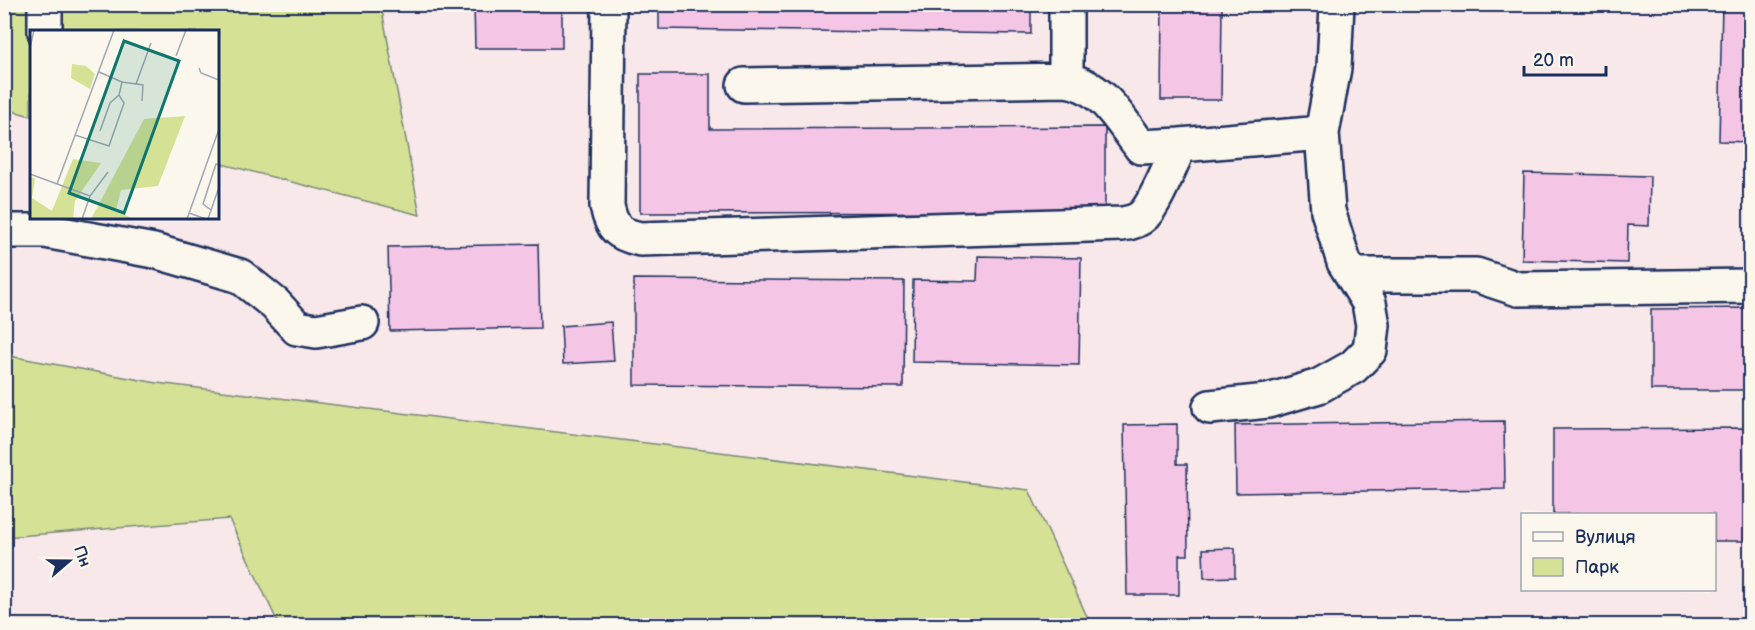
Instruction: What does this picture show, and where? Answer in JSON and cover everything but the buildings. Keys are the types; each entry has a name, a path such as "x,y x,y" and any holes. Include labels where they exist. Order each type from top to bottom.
{"lane":[{"path":"45,4 45,30"},
{"path":"609,4 607,206 611,223 623,235 640,239 1122,224 1133,222 1150,206 1180,145"},
{"path":"1066,4 1066,80"},
{"path":"1210,407 1268,401 1319,386 1353,367 1370,350 1373,325 1369,303 1344,262 1328,211 1322,133 1334,68 1337,4"},
{"path":"744,85 1066,80 1091,88 1102,98 1141,147 1322,133"},
{"path":"4,231 45,224 154,251 240,276 275,304 297,328 316,331 362,323"},
{"path":"1352,275 1476,275 1518,289 1750,286"}],"shaded area":[{"path":"4,5 1750,5 1750,625 5,625"}],"green space":[{"path":"4,5 381,5 420,215 219,163 219,30 30,30 30,116 5,109"},
{"path":"4,355 157,383 1029,490 1091,625 279,625 229,519 5,537"}]}
